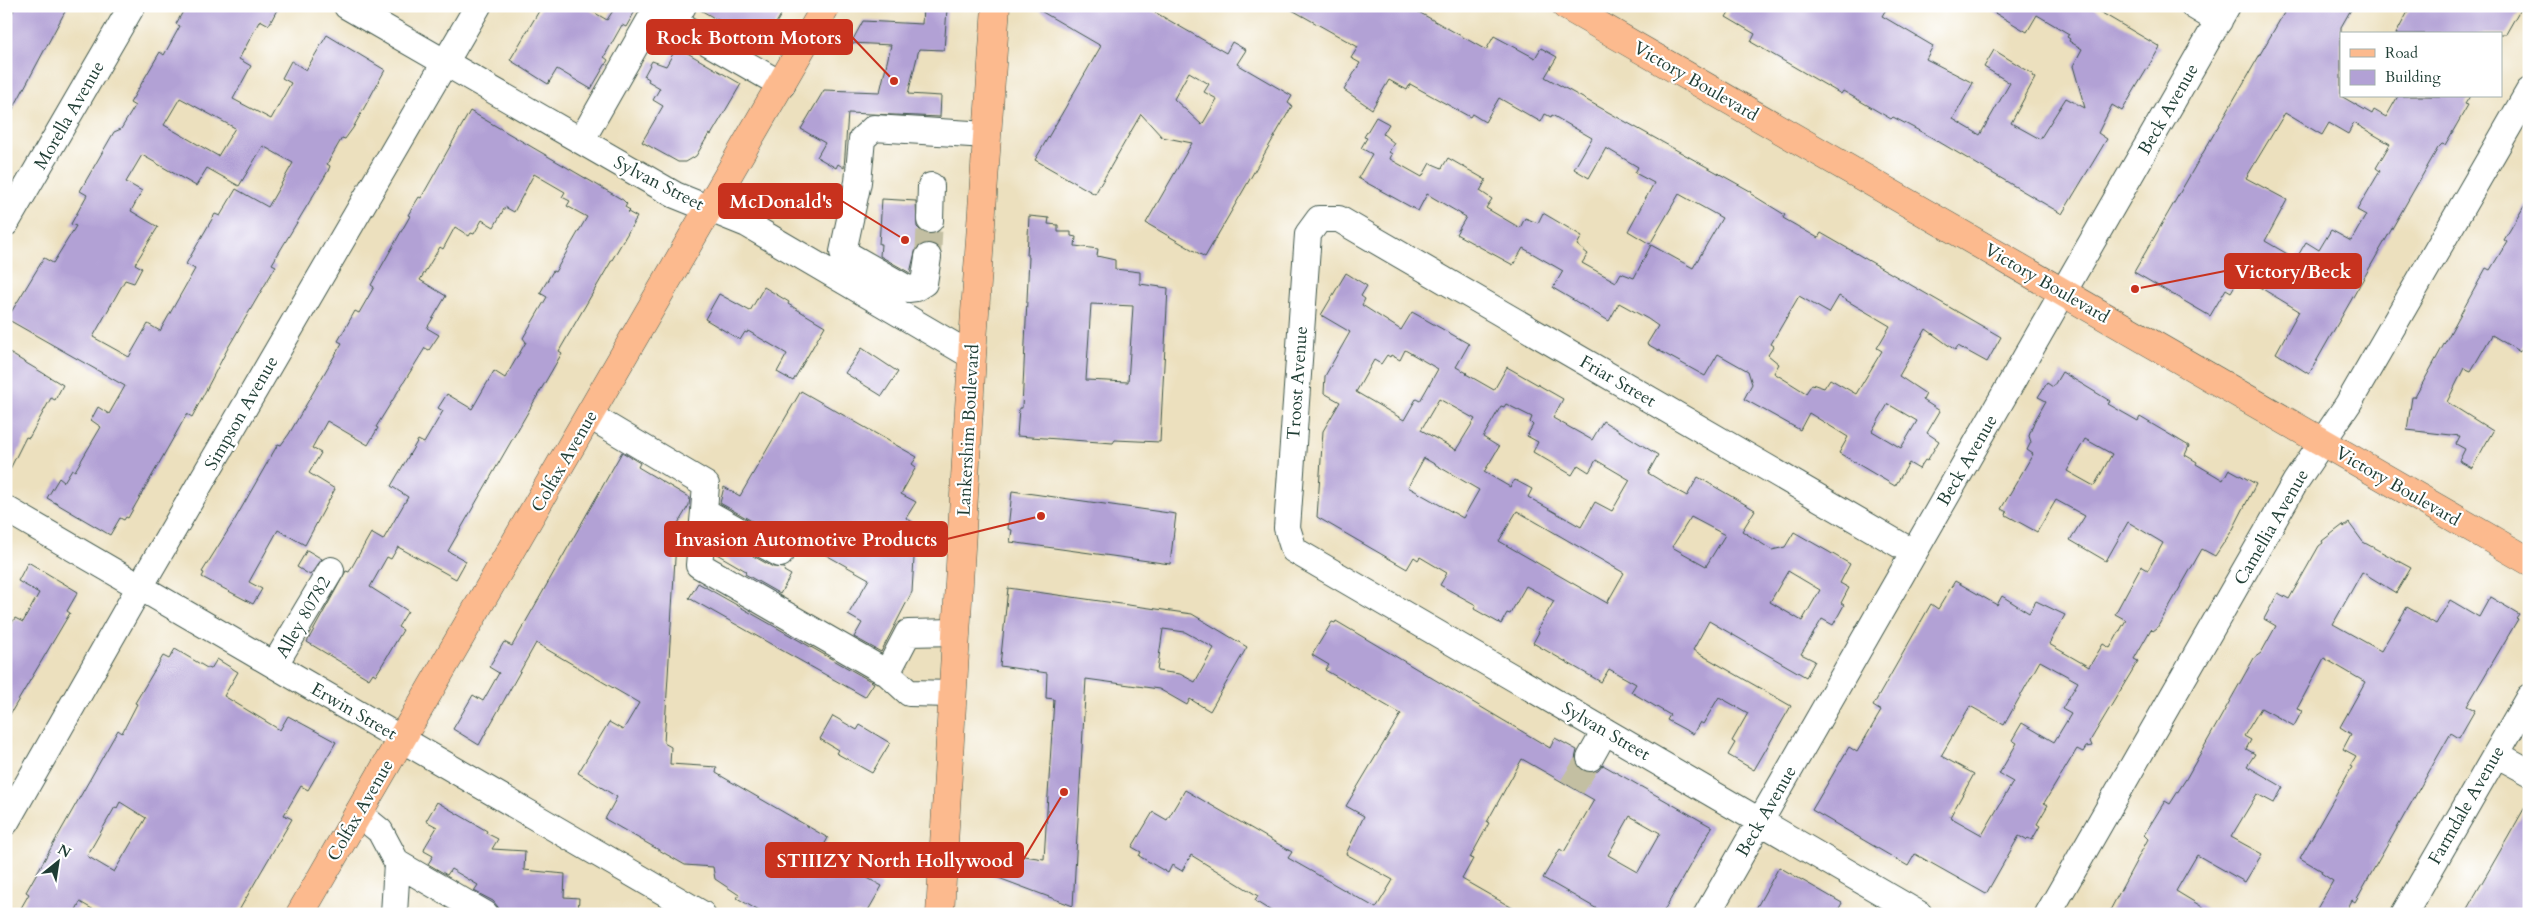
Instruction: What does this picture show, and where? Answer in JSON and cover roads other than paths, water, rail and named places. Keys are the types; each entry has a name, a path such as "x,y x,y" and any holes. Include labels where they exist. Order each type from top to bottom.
{"main road":[{"name":"Colfax Avenue","path":"300,914 782,85 826,6"},
{"name":"Lankershim Boulevard","path":"940,914 972,356 996,6"},
{"name":"Victory Boulevard","path":"1566,6 2529,561"}],"street":[{"name":"Morella Avenue","path":"6,223 132,6"},
{"name":"Sylvan Street","path":"347,6 675,195 747,224 972,356"},
{"name":"Simpson Avenue","path":"6,822 141,585 478,6"},
{"path":"581,141 658,6"},
{"path":"684,6 674,23 782,85"},
{"path":"2194,6 2223,14"},
{"name":"Beck Avenue","path":"1707,914 2223,14"},
{"name":"Camellia Avenue","path":"2048,914 2296,481 2348,404 2529,91"},
{"path":"928,257 924,282 916,288 908,289 843,252 858,182 862,138 874,128 987,135"},
{"path":"930,220 931,186"},
{"name":"Troost Avenue","path":"1294,550 1286,528 1307,244 1308,234 1319,219"},
{"name":"Friar Street","path":"1319,219 1339,219 1914,553"},
{"path":"590,416 706,485 699,565 887,672 909,693 952,694"},
{"name":"Erwin Street","path":"6,509 141,585 702,914"},
{"path":"704,510 780,554"},
{"name":"Sylvan Street","path":"1294,550 1919,914"},
{"name":"Alley 80782","path":"275,664 331,570"},
{"path":"887,672 908,633 956,632"},
{"name":"Farmdale Avenue","path":"2404,914 2529,697"},
{"path":"1590,758 1605,730"},
{"path":"2496,754 2529,772"},
{"path":"358,813 380,831 397,863 394,914"},
{"path":"397,863 485,914"}],"tunnel":[{"path":"928,257 930,220"},
{"path":"1572,787 1590,758"}],"place":[{"name":"Rock Bottom Motors","path":"894,81"},
{"name":"McDonald's","path":"905,240"},
{"name":"Victory/Beck","path":"2135,289"},
{"name":"Invasion Automotive Products","path":"1041,516"},
{"name":"STIIIZY North Hollywood","path":"1064,792"}]}
